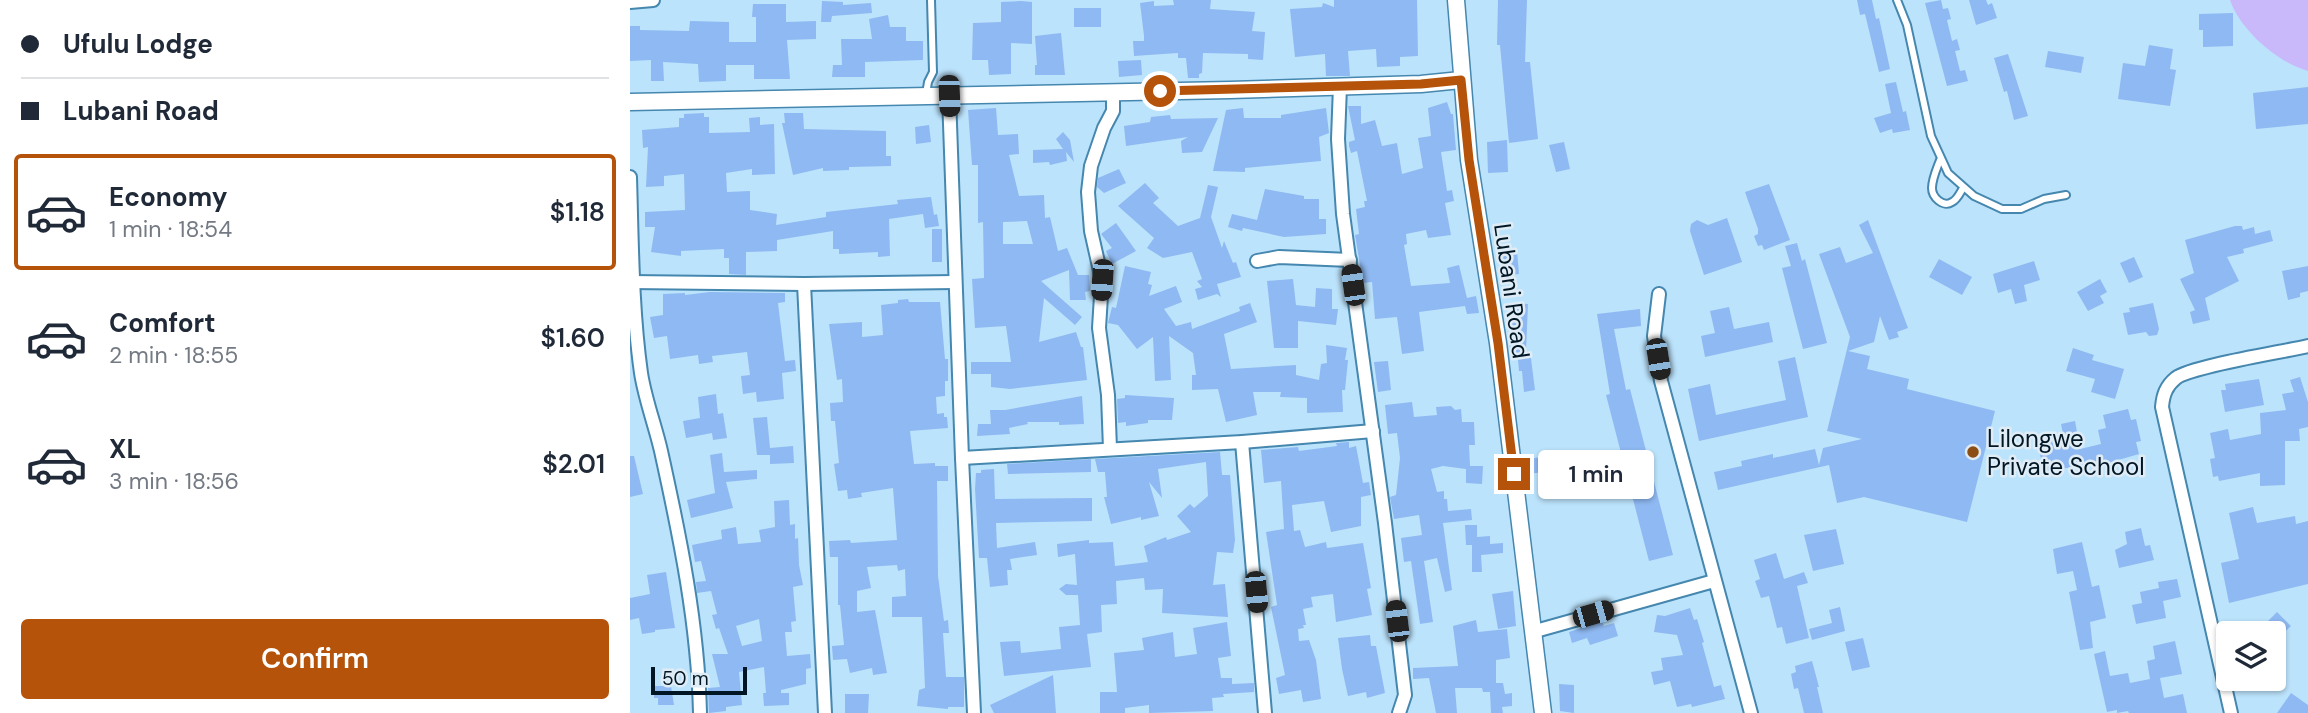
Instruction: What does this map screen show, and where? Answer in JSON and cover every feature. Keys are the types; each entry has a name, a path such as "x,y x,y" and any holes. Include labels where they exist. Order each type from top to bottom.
{"street":[{"path":"630,2 653,0"},
{"name":"Lubani Road","path":"1456,0 1469,160 1498,343 1543,713"},
{"path":"630,102 1340,86 1461,80"},
{"path":"1340,86 1338,139 1343,214 1405,695 1399,713"},
{"path":"1110,449 1108,395 1099,328 1102,280 1091,231 1088,192 1095,154 1113,111 1113,92"},
{"path":"949,96 974,713"},
{"path":"630,177 631,282 642,376 686,571 700,713"},
{"path":"1257,261 1279,257 1350,260"},
{"path":"631,282 955,282"},
{"path":"804,284 825,713"},
{"path":"1659,294 1654,336 1661,381 1751,713"},
{"path":"2231,713 2162,407 2163,396 2168,386 2186,372 2308,346"},
{"path":"962,458 1242,442 1373,431"},
{"path":"1242,442 1265,713"},
{"path":"1532,632 1714,581"}],"lane":[{"path":"926,96 933,72 932,0"},
{"path":"1897,0 1907,25 1928,126 1940,160 1948,173 1963,188 1990,204 2011,210 2066,195"},
{"path":"1940,160 1932,187 1933,195 1940,202 1948,204 1954,202 1963,188"}],"shaded area":[{"path":"2230,0 2308,0 2308,71 2285,61 2251,34"}],"building":[{"path":"1173,0 1211,0 1210,9 1255,12 1252,31 1265,32 1263,60 1248,59 1248,54 1203,53 1202,73 1199,78 1188,78 1186,58 1178,58 1178,53 1134,56 1133,41 1144,41 1140,3 1154,1 1154,6 1174,5"},
{"path":"1334,0 1417,0 1418,56 1400,57 1400,66 1377,67 1376,49 1348,51 1350,76 1326,76 1325,54 1295,57 1290,9 1322,7 1323,3 1334,7"},
{"path":"1498,0 1527,0 1525,62 1530,62 1538,139 1509,143 1500,45 1497,45"},
{"path":"1857,0 1872,0 1876,19 1879,18 1890,69 1879,72 1865,14 1860,15"},
{"path":"1941,0 1943,9 1948,8 1951,19 1947,20 1952,41 1957,39 1960,50 1955,51 1960,71 1965,70 1968,81 1947,86 1925,3"},
{"path":"1969,0 1986,0 1988,5 1992,3 1997,18 1976,25"},
{"path":"822,1 843,2 843,5 871,3 872,13 832,16 831,22 821,22"},
{"path":"1001,2 1032,2 1032,44 1011,43 1011,74 989,75 988,60 972,60 973,23 1001,22"},
{"path":"753,4 786,4 786,22 816,21 816,39 787,40 790,79 754,79 754,65 726,65 726,81 699,82 698,64 663,62 664,81 651,81 651,60 630,61 630,26 640,26 640,30 689,31 690,21 729,22 729,42 756,42"},
{"path":"1074,8 1101,8 1101,27 1074,27"},
{"path":"2233,13 2233,46 2203,47 2199,14"},
{"path":"888,15 890,27 906,27 906,41 923,41 923,60 865,62 865,77 832,77 833,65 842,65 841,39 872,39 869,19"},
{"path":"1061,33 1065,75 1035,75 1035,36"},
{"path":"2149,45 2173,49 2170,69 2176,70 2170,106 2118,99 2123,63 2145,66"},
{"path":"2048,51 2084,57 2081,73 2045,67"},
{"path":"2008,54 2028,116 2014,120 2007,91 2004,92 1994,58"},
{"path":"1141,60 1142,75 1119,77 1118,61"},
{"path":"1896,82 1910,130 1893,133 1892,129 1880,133 1874,118 1891,113 1885,84"},
{"path":"2308,87 2308,124 2256,129 2253,93"},
{"path":"1447,102 1453,114 1456,150 1441,152 1447,191 1452,190 1454,201 1445,203 1451,235 1428,238 1426,230 1406,234 1407,244 1404,245 1411,286 1450,283 1447,268 1459,265 1467,298 1476,296 1479,313 1467,314 1465,306 1419,312 1424,351 1402,354 1397,317 1375,319 1372,282 1363,283 1355,235 1359,234 1356,209 1365,207 1364,201 1367,201 1357,151 1351,153 1349,146 1349,142 1355,140 1348,106 1361,106 1361,124 1375,120 1382,146 1397,143 1402,174 1423,168 1418,138 1431,136 1428,108"},
{"path":"996,108 998,135 1018,134 1019,154 1009,155 1019,196 1044,195 1045,218 1050,217 1058,251 1067,248 1078,275 1089,275 1090,291 1085,292 1086,300 1070,300 1069,270 1041,281 1082,317 1075,325 1044,298 1039,342 1076,332 1083,347 1087,380 1010,389 991,387 991,374 971,374 971,362 1011,362 1006,326 975,328 972,279 984,278 983,222 978,223 978,165 972,165 968,110","holes":["1027,221 1033,244 1003,244 1003,222"]},
{"path":"1243,108 1244,118 1281,118 1281,115 1326,108 1329,133 1319,137 1321,161 1245,168 1245,172 1213,171 1226,110"},
{"path":"704,113 704,117 709,117 709,133 750,132 749,118 760,117 760,125 774,124 775,174 752,175 752,169 726,173 727,192 750,191 750,210 777,214 776,225 826,217 826,212 898,204 897,200 931,197 939,226 925,228 923,214 889,219 890,256 878,257 878,252 839,254 839,249 833,249 833,231 777,240 777,251 746,252 746,275 729,274 729,258 724,258 724,249 681,251 681,256 651,252 655,227 645,227 645,212 685,210 684,174 664,176 664,186 646,187 648,147 643,148 642,130 679,127 679,118 684,118 684,114"},
{"path":"784,113 803,113 804,129 886,131 886,156 891,156 891,166 823,171 823,168 793,175 782,123 785,123"},
{"path":"1170,115 1171,119 1218,118 1202,152 1182,153 1181,141 1188,137 1126,146 1124,126 1150,122 1151,117"},
{"path":"929,125 931,142 916,144 915,127"},
{"path":"1063,132 1070,140 1074,162 1066,152 1067,161 1050,165 1049,162 1033,163 1033,150 1063,149 1056,139"},
{"path":"1507,140 1508,172 1488,173 1487,142"},
{"path":"1564,142 1570,169 1556,172 1549,145"},
{"path":"1119,169 1126,183 1104,193 1097,187 1098,178"},
{"path":"1145,183 1159,198 1153,203 1178,226 1200,218 1208,185 1218,187 1211,217 1222,248 1224,241 1241,277 1217,284 1221,297 1217,294 1198,300 1195,289 1202,287 1197,281 1202,279 1192,252 1163,258 1147,248 1154,238 1118,206"},
{"path":"1769,184 1790,240 1764,250 1762,245 1758,246 1754,236 1758,234 1758,229 1745,192"},
{"path":"1265,189 1304,196 1304,199 1319,199 1319,219 1326,219 1326,234 1284,237 1228,227 1232,214 1257,220"},
{"path":"1727,218 1742,262 1704,275 1690,231 1691,224 1697,220 1708,225"},
{"path":"1868,220 1908,328 1897,332 1899,337 1889,340 1880,316 1874,342 1848,351 1870,356 1867,369 1909,379 1907,389 1995,411 1967,522 1864,497 1837,503 1829,465 1718,490 1714,472 1742,466 1741,461 1773,454 1773,458 1815,449 1819,465 1823,448 1862,439 1827,431 1850,337 1819,254 1840,247 1846,263 1873,253 1859,225"},
{"path":"1116,223 1136,251 1112,264 1106,251 1112,248 1101,234"},
{"path":"2242,226 2243,230 2254,227 2255,234 2270,230 2273,241 2243,249 2244,253 2227,257 2239,281 2205,298 2210,320 2193,324 2190,312 2195,310 2180,279 2194,273 2185,240"},
{"path":"932,229 942,229 942,262 932,262"},
{"path":"1797,243 1802,261 1805,259 1827,343 1803,349 1782,268 1791,266 1785,246"},
{"path":"1517,251 1519,274 1505,275 1503,253"},
{"path":"2134,257 2143,277 2129,283 2120,263"},
{"path":"1939,259 1972,277 1962,295 1929,277"},
{"path":"2034,261 2040,280 2024,285 2027,301 2015,304 2011,289 1998,293 1993,274"},
{"path":"1125,266 1151,272 1149,296 1176,286 1182,302 1164,309 1176,326 1191,322 1192,329 1240,311 1239,307 1250,303 1257,322 1224,334 1231,369 1296,365 1296,375 1319,380 1321,364 1327,363 1326,345 1347,348 1345,390 1342,390 1343,412 1307,413 1307,398 1280,397 1281,392 1253,392 1257,415 1226,422 1218,389 1192,390 1192,375 1196,375 1193,353 1169,336 1171,380 1155,381 1153,337 1137,349 1118,325 1108,323 1112,307 1116,308"},
{"path":"2308,266 2308,291 2300,293 2300,297 2288,300 2282,271"},
{"path":"1293,279 1296,305 1315,307 1316,288 1332,289 1332,309 1338,309 1336,325 1298,321 1298,348 1274,348 1267,281"},
{"path":"2100,279 2107,292 2100,296 2104,303 2088,311 2077,292"},
{"path":"785,293 785,302 778,303 785,361 795,360 796,371 782,373 784,399 757,402 756,392 743,394 741,376 750,375 747,352 712,356 713,362 699,364 698,355 670,359 667,336 654,338 650,317 663,315 663,294"},
{"path":"908,299 909,302 940,302 945,359 948,359 945,396 936,397 937,414 944,413 948,428 910,431 914,464 935,463 935,466 948,466 948,481 937,481 938,576 944,621 948,620 949,633 943,633 946,677 964,677 964,707 948,709 917,706 919,690 925,688 922,617 892,617 892,597 906,596 905,569 898,571 897,565 867,567 871,588 857,591 857,612 875,610 887,673 873,675 872,668 850,673 847,659 833,660 832,646 844,645 838,605 838,557 830,557 829,541 850,540 851,543 897,540 893,488 861,493 862,497 848,499 847,490 838,491 834,464 839,463 835,421 831,421 830,403 843,402 842,379 837,380 829,324 862,322 862,337 883,335 881,305"},
{"path":"1509,303 1528,304 1526,351 1530,351 1535,390 1524,392 1522,371 1519,371 1518,360 1514,360 1513,351 1510,351"},
{"path":"2153,303 2159,329 2157,335 2149,336 2146,332 2128,335 2123,313 2130,312 2129,308"},
{"path":"1729,307 1734,329 1769,322 1773,342 1705,357 1701,336 1715,333 1710,311"},
{"path":"1640,309 1641,326 1614,329 1626,390 1630,389 1673,555 1649,561 1606,395 1610,394 1597,314"},
{"path":"2073,348 2094,355 2092,360 2124,369 2115,399 2091,392 2095,379 2066,371"},
{"path":"1795,357 1808,417 1699,441 1688,389 1710,384 1716,415 1786,400 1778,361"},
{"path":"1388,361 1391,390 1378,392 1374,362"},
{"path":"2300,377 2308,402 2308,427 2299,429 2300,441 2285,441 2285,485 2260,486 2260,473 2219,481 2218,476 2213,477 2210,459 2215,458 2210,433 2228,429 2230,440 2261,434 2260,413 2286,410 2282,394 2294,392 2290,380"},
{"path":"2259,379 2264,405 2225,412 2221,390 2226,390 2225,384"},
{"path":"716,394 718,414 723,413 727,438 713,440 712,433 686,438 683,421 700,418 698,397"},
{"path":"1125,395 1174,398 1172,420 1148,420 1148,423 1126,426 1126,422 1118,423 1117,399 1125,398"},
{"path":"1082,396 1084,424 1027,422 1028,424 1009,428 1010,434 977,436 978,424 991,424 990,410 1005,410"},
{"path":"1412,402 1414,417 1437,415 1436,407 1451,406 1455,410 1461,409 1462,422 1474,422 1475,445 1469,445 1470,466 1483,466 1482,484 1466,483 1466,469 1443,466 1431,469 1437,492 1444,491 1448,511 1471,509 1472,520 1443,523 1452,590 1445,592 1437,558 1424,561 1433,622 1420,624 1411,561 1404,562 1401,538 1422,535 1419,515 1394,519 1390,497 1396,495 1400,458 1397,433 1388,434 1385,405"},
{"path":"2128,409 2131,420 2136,419 2141,441 2136,442 2139,454 2101,465 2100,462 2044,472 2037,441 2063,434 2061,424 2075,421 2080,449 2101,444 2098,430 2106,428 2103,415"},
{"path":"767,417 770,448 793,446 794,463 770,464 770,455 757,455 753,418"},
{"path":"1349,442 1349,448 1356,446 1363,483 1369,482 1371,495 1361,497 1361,526 1331,532 1324,501 1292,505 1294,531 1300,530 1305,547 1326,542 1327,548 1363,543 1371,588 1367,589 1372,615 1336,622 1333,594 1311,597 1313,607 1303,609 1306,625 1298,629 1299,641 1309,640 1316,660 1321,699 1303,702 1301,690 1279,694 1276,678 1285,675 1271,607 1277,605 1266,532 1284,529 1281,481 1264,483 1261,450 1298,447 1299,451"},
{"path":"1220,452 1222,475 1230,475 1235,540 1233,553 1217,552 1213,585 1225,584 1228,617 1162,613 1163,589 1145,590 1144,578 1116,581 1117,604 1101,605 1102,632 1087,634 1091,667 1004,676 1000,642 1020,641 1021,653 1061,649 1059,627 1080,625 1078,595 1066,595 1059,589 1066,584 1077,585 1075,554 1058,557 1057,544 1089,540 1089,543 1113,542 1115,566 1148,562 1144,546 1166,537 1167,540 1191,532 1177,516 1190,504 1194,508 1208,496 1206,462 1158,469 1162,498 1149,482 1159,516 1111,524 1104,497 1107,497 1105,472 1098,472 1095,459"},
{"path":"722,453 724,472 757,470 757,479 726,482 733,508 691,518 687,500 715,493 710,455"},
{"path":"630,456 634,456 643,494 630,497"},
{"path":"1543,457 1545,472 1527,474 1525,459"},
{"path":"1091,459 1091,472 1008,474 1007,464"},
{"path":"994,469 995,499 1092,498 1092,521 996,523 997,548 1035,542 1037,555 1010,559 1012,570 1007,570 1008,585 990,587 987,558 979,558 975,489 976,473"},
{"path":"789,500 790,525 795,524 803,585 793,587 796,621 791,622 792,632 785,632 787,656 810,654 811,668 806,669 806,684 781,690 781,693 789,693 789,705 764,706 764,667 739,672 742,705 709,713 708,688 720,687 712,654 728,654 712,615 717,614 711,591 697,593 696,582 706,581 701,561 695,562 692,545 722,539 721,530 736,527 738,544 761,542 759,530 775,527 774,501","holes":["759,619 762,641 742,646 736,626"]},
{"path":"2253,507 2257,523 2295,516 2296,524 2308,521 2308,584 2229,603 2221,563 2239,559 2229,513"},
{"path":"1465,525 1477,525 1477,537 1490,536 1490,544 1503,543 1503,553 1481,555 1482,572 1472,572 1472,545 1466,545"},
{"path":"2141,528 2145,546 2150,545 2154,560 2119,568 2115,550 2127,544 2125,532"},
{"path":"1836,529 1844,564 1813,571 1804,535"},
{"path":"2082,542 2092,587 2099,585 2106,618 2090,622 2093,648 2080,650 2069,592 2077,590 2073,571 2057,574 2053,549"},
{"path":"1776,553 1784,579 1804,572 1808,583 1797,586 1809,638 1786,644 1782,627 1777,628 1769,596 1761,598 1755,581 1760,579 1754,560"},
{"path":"666,572 675,628 642,634 639,618 630,620 630,598 650,594 647,575"},
{"path":"2177,579 2181,597 2163,601 2166,618 2136,624 2132,605 2142,603 2140,592 2159,588 2158,582"},
{"path":"1513,591 1516,626 1498,629 1492,594"},
{"path":"1840,607 1845,631 1812,640 1809,629 1832,623 1829,610"},
{"path":"1690,608 1694,620 1697,619 1704,642 1702,643 1714,687 1721,685 1725,699 1692,707 1691,704 1677,707 1670,681 1654,685 1651,672 1663,670 1661,658 1683,655 1677,635 1654,632 1657,615 1665,616"},
{"path":"2277,612 2286,621 2268,621"},
{"path":"1476,620 1478,632 1507,629 1510,658 1496,660 1496,683 1503,683 1505,694 1512,693 1512,706 1502,707 1503,713 1491,713 1490,692 1483,692 1482,688 1455,688 1457,713 1436,713 1429,678 1413,679 1413,668 1458,666 1453,626"},
{"path":"1602,621 1604,626 1614,623 1618,636 1590,645 1587,638 1572,643 1569,632"},
{"path":"1227,622 1231,656 1218,658 1221,678 1232,678 1232,684 1254,683 1254,692 1223,694 1224,697 1212,698 1213,711 1149,713 1149,705 1125,708 1125,713 1100,713 1100,692 1117,692 1114,653 1144,650 1142,638 1173,632 1175,657 1197,654 1193,628"},
{"path":"1370,635 1371,646 1376,646 1385,693 1367,698 1366,692 1348,696 1338,638"},
{"path":"1863,638 1870,667 1852,671 1845,642"},
{"path":"2175,641 2182,674 2160,678 2164,698 2183,694 2187,713 2117,713 2117,710 2107,712 2094,654 2105,651 2110,676 2128,673 2130,683 2150,679 2147,661 2155,659 2153,646"},
{"path":"1812,661 1823,713 1804,713 1798,688 1794,689 1791,674 1796,672 1795,666"},
{"path":"1053,675 1056,713 994,713 990,705"},
{"path":"1559,684 1574,685 1574,713 1560,711"},
{"path":"654,686 671,686 674,705 658,705 658,698 654,698"},
{"path":"2291,693 2308,705 2308,713 2277,713"},
{"path":"845,694 869,694 868,713 845,713"}],"place":[{"name":"Lilongwe Private School","path":"1973,452"}],"route":[{"path":"1160,91 1421,84 1461,80 1469,160 1498,343 1514,474"}]}
